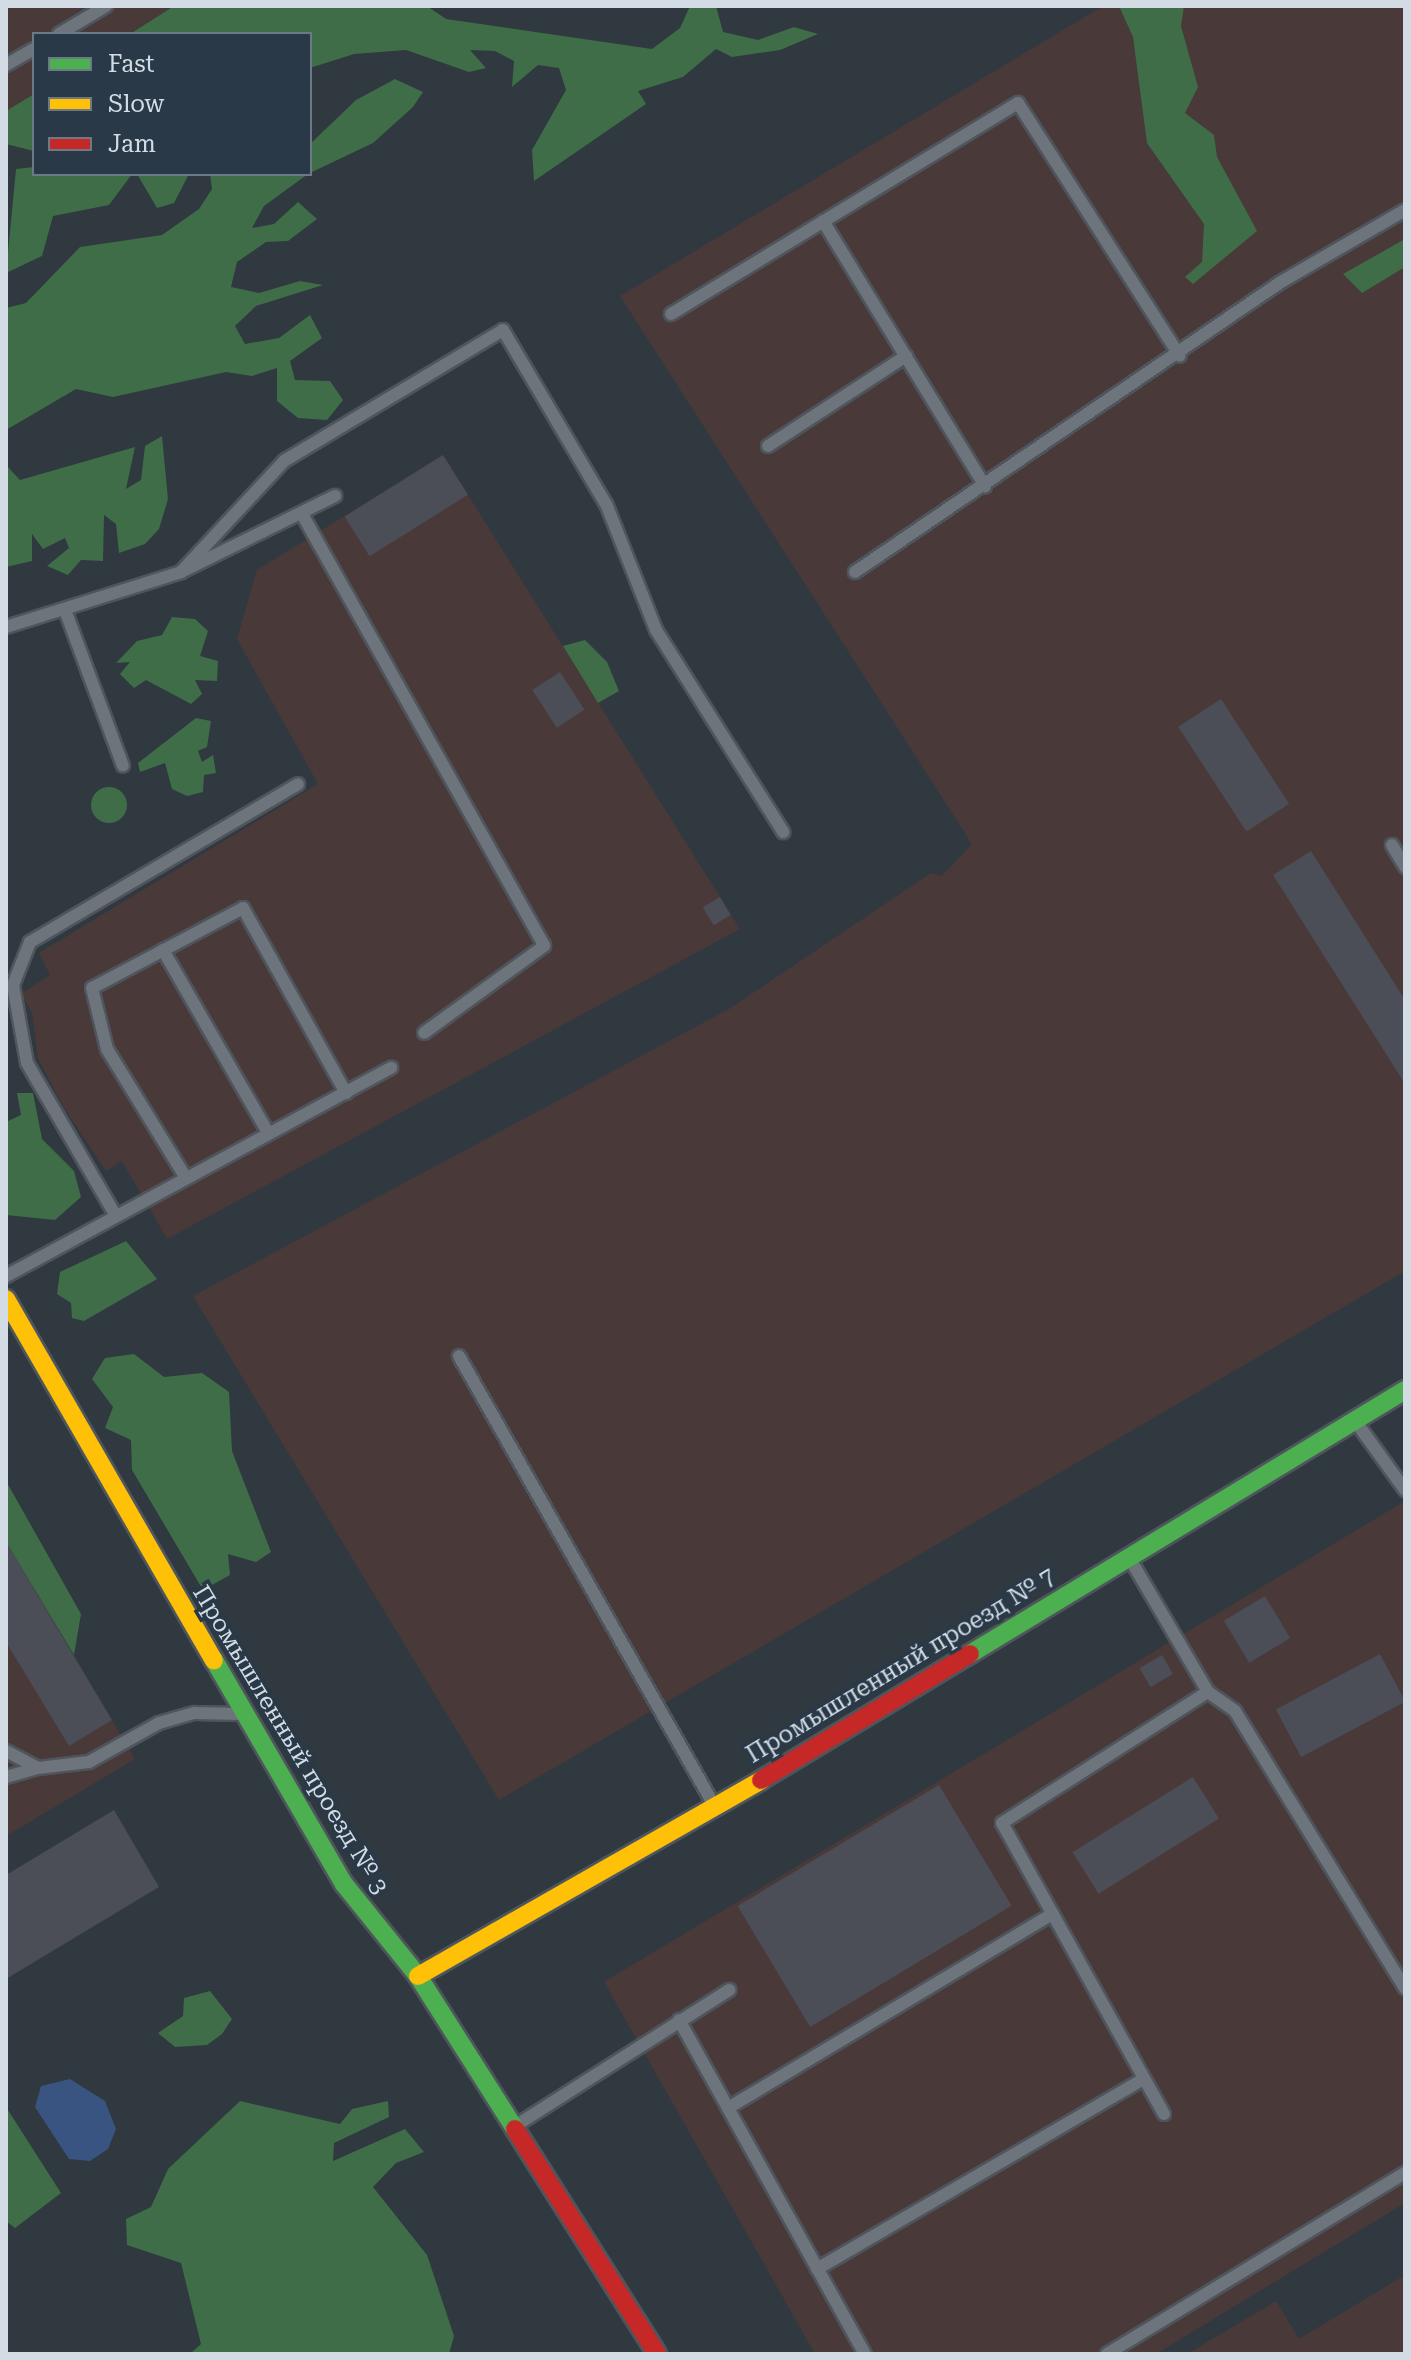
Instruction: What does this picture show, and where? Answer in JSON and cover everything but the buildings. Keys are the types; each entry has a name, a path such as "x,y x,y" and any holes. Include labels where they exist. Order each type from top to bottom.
{"street":[{"name":"Промышленный проезд № 3","path":"6,1299 240,1714 344,1884 418,1976 657,2354"},
{"name":"Промышленный проезд № 7","path":"418,1976 716,1807 1405,1390"}],"lane":[{"path":"62,32 106,6"},
{"path":"6,65 32,50"},
{"path":"671,314 1018,103 1180,356"},
{"path":"855,572 1180,356 1281,282 1405,210"},
{"path":"823,221 985,486"},
{"path":"181,572 284,461 503,330 607,506 656,630 783,832"},
{"path":"768,446 906,356"},
{"path":"6,627 181,572 335,496"},
{"path":"302,514 544,946 424,1033"},
{"path":"65,610 123,766"},
{"path":"116,1216 27,1063 13,985 30,942 298,784"},
{"path":"1392,845 1405,867"},
{"path":"186,1178 107,1049 92,988 163,950 243,908 346,1093"},
{"path":"163,950 269,1134"},
{"path":"6,1276 391,1068"},
{"path":"459,1356 716,1807"},
{"path":"1354,1419 1405,1490"},
{"path":"1129,1556 1208,1692 1235,1711 1405,1988"},
{"path":"1164,2114 1002,1823 1208,1692"},
{"path":"6,1777 38,1768 89,1762 159,1723 195,1713 240,1714"},
{"path":"6,1751 38,1768"},
{"path":"728,2108 1052,1914"},
{"path":"513,2128 729,1990"},
{"path":"679,2020 865,2354"},
{"path":"817,2269 1144,2079"},
{"path":"1107,2354 1405,2173"}],"shaded area":[{"path":"6,6 174,6 133,32 32,32 32,95 6,111"},
{"path":"1103,6 1405,6 1405,1271 499,1800 193,1296 729,1009 931,873 942,876 972,844 620,296"},
{"path":"443,455 740,929 167,1239 122,1161 106,1171 62,1105 38,1058 32,1013 21,994 50,975 39,953 318,784 237,639 257,570"},
{"path":"1405,1501 1405,2203 1156,2354 815,2354 604,1982"},
{"path":"6,1542 135,1759 6,1836"},
{"path":"1405,2275 1405,2354 1187,2354 1276,2301 1299,2339"}],"green space":[{"path":"174,6 427,6 446,19 652,49 680,28 690,6 716,6 723,32 758,40 794,27 818,34 780,50 732,57 716,49 683,77 638,91 646,104 534,181 532,150 566,90 559,68 538,65 512,87 514,61 495,51 470,50 486,68 469,72 406,50 354,54 312,67 312,32 133,32"},
{"path":"1119,6 1184,6 1181,26 1198,87 1185,113 1214,135 1217,157 1257,231 1193,284 1185,277 1202,262 1204,224 1147,143 1133,37"},
{"path":"395,79 423,92 413,107 373,143 312,172 312,142 356,100"},
{"path":"32,95 32,150 6,144 6,111"},
{"path":"32,167 32,176 131,176 109,205 53,216 42,256 6,273 16,169"},
{"path":"138,176 188,176 174,203 157,208"},
{"path":"210,176 305,176 264,206 252,228 274,224 298,202 317,219 288,241 266,242 237,262 231,287 259,293 300,281 323,285 256,306 235,326 245,344 279,338 310,315 322,338 290,361 295,380 330,381 343,400 327,420 298,418 277,401 277,368 252,376 226,372 113,397 76,389 6,430 6,308 26,303 80,247 162,235 199,209 212,189"},
{"path":"1405,239 1405,267 1362,293 1343,274"},
{"path":"162,436 168,499 159,529 145,544 119,553 116,524 104,515 103,561 81,560 68,575 47,566 69,548 65,538 43,549 32,534 32,561 6,567 6,465 20,480 135,447 126,489 141,480 145,446"},
{"path":"172,617 195,619 208,631 200,656 218,661 217,681 195,680 202,694 191,704 146,680 134,688 120,674 130,662 116,663 137,641 162,635"},
{"path":"585,640 607,662 619,691 598,703 563,646"},
{"path":"196,718 211,721 207,747 198,751 202,762 213,755 216,773 204,775 203,792 187,796 172,789 165,763 140,772 138,763"},
{"path":"109,787 122,792 127,805 122,818 109,823 96,818 91,805 96,792"},
{"path":"17,1093 33,1093 42,1139 74,1171 81,1197 55,1220 6,1215 6,1122 21,1115"},
{"path":"126,1241 157,1279 84,1321 72,1318 71,1303 57,1294 60,1272"},
{"path":"134,1354 164,1377 202,1373 229,1392 232,1451 271,1552 256,1562 228,1554 230,1575 203,1590 132,1470 131,1440 105,1428 113,1407 92,1379 105,1358"},
{"path":"6,1481 81,1614 74,1655 6,1542"},
{"path":"210,1991 232,2019 222,2034 207,2045 175,2047 158,2033 183,2016 184,1998"},
{"path":"240,2101 340,2124 352,2109 388,2101 389,2117 334,2143 333,2161 405,2129 424,2152 396,2163 373,2187 427,2255 454,2336 449,2354 190,2354 201,2344 181,2263 127,2245 126,2219 151,2207 168,2169"},
{"path":"6,2107 61,2193 15,2228 6,2221"}],"water":[{"path":"70,2079 105,2101 116,2129 108,2149 90,2161 69,2159 35,2107 41,2086"}],"traffic: fast":[{"path":"970,1654 1405,1390"},
{"path":"214,1660 344,1884 418,1976 515,2129"}],"traffic: slow":[{"path":"6,1299 214,1660"},
{"path":"418,1976 761,1780"}],"traffic: jam":[{"path":"761,1780 970,1654"},
{"path":"515,2129 657,2354"}]}
